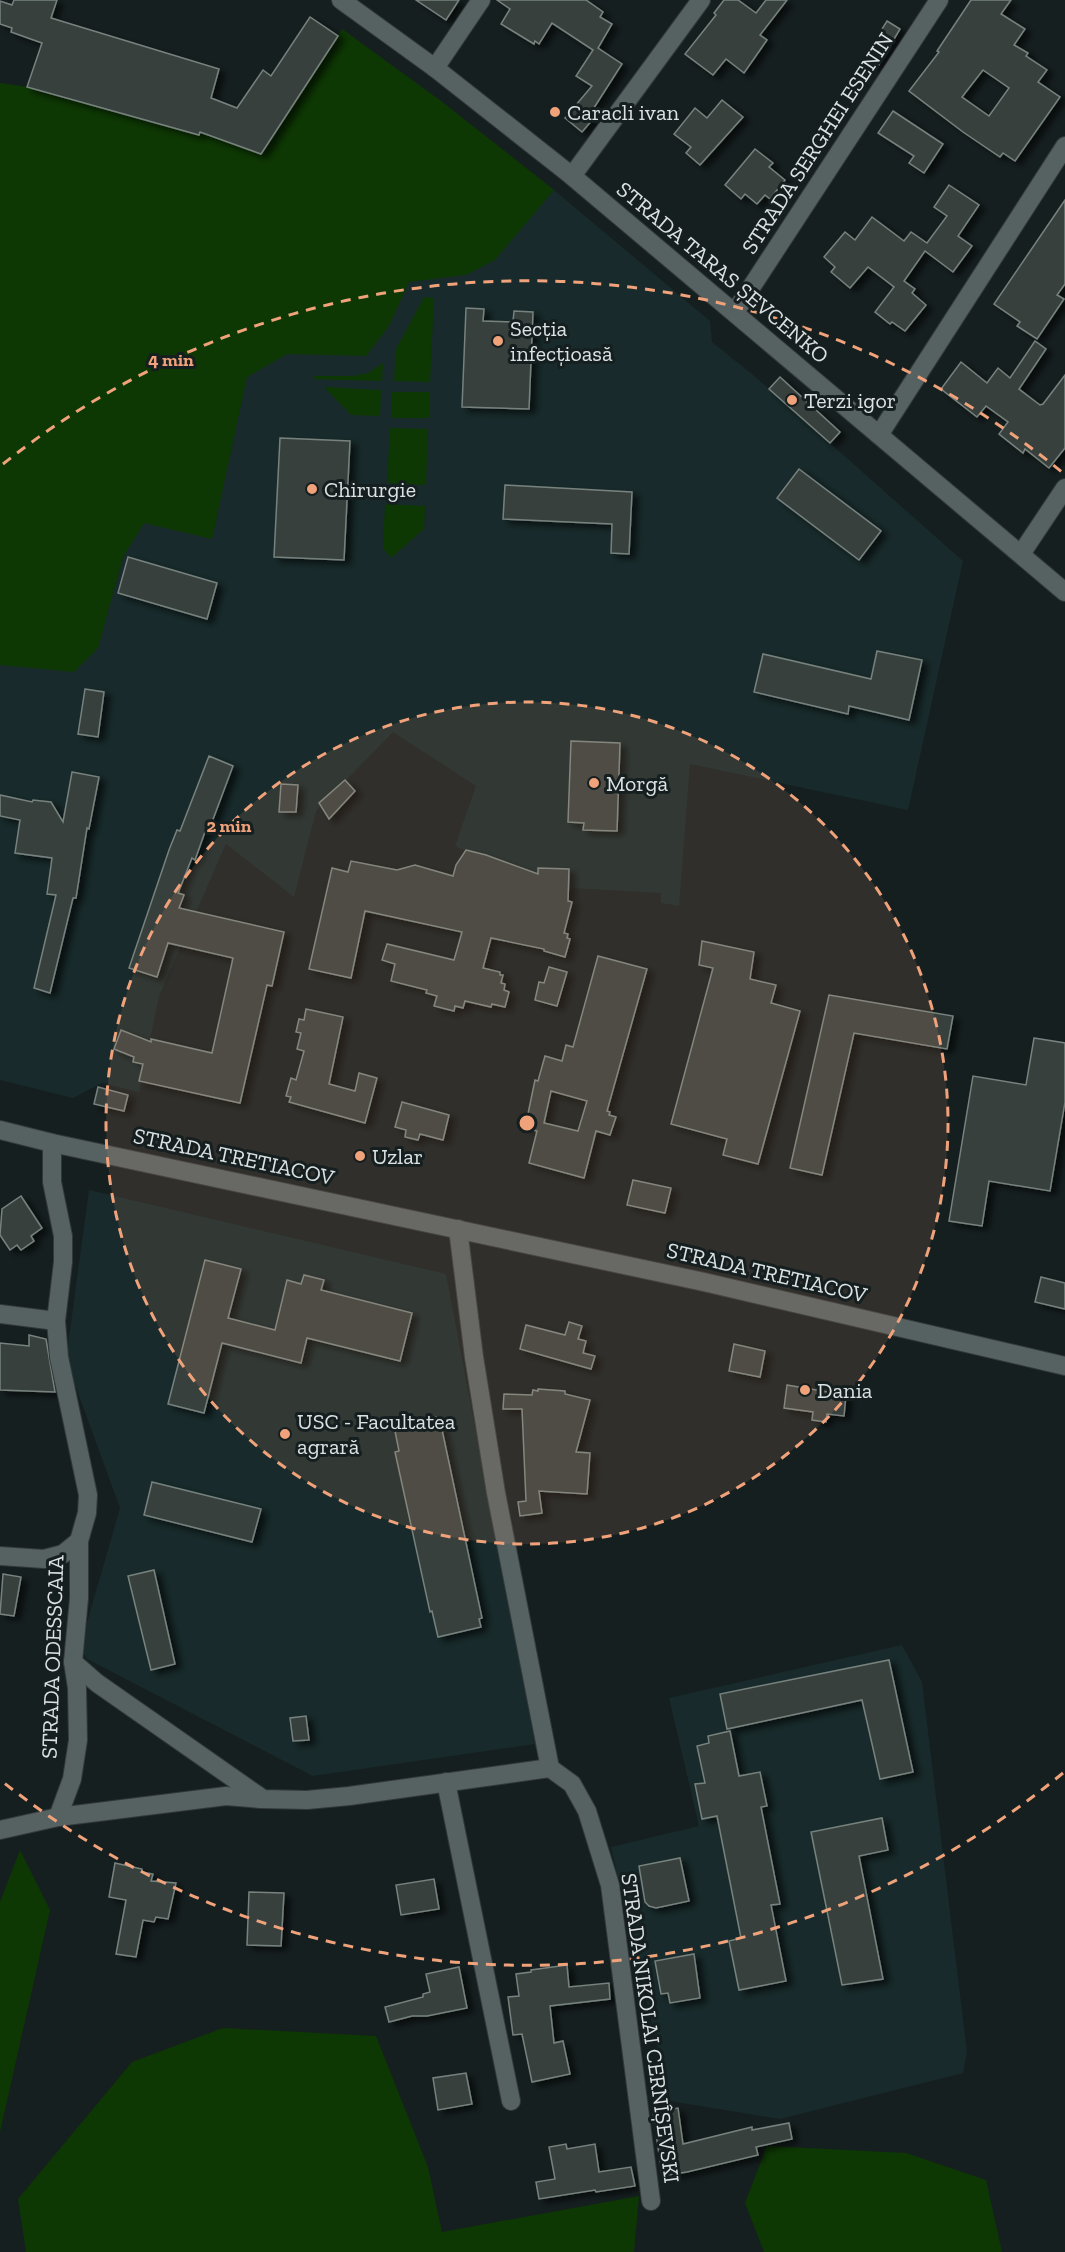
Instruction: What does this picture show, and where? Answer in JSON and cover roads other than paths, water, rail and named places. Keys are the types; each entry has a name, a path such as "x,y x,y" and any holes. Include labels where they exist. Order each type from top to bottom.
{"street":[{"name":"STRADA TARAS ȘEVCENKO","path":"341,0 435,68 572,176 1065,592"},
{"path":"435,68 481,0"},
{"path":"572,176 701,0"},
{"name":"STRADA SERGHEI ESENIN","path":"735,312 939,0"},
{"path":"879,435 1065,146"},
{"path":"1021,554 1065,488"},
{"name":"STRADA TRETIACOV","path":"0,1130 704,1282 1065,1366"},
{"name":"STRADA ODESSCAIA","path":"52,1143 52,1182 63,1236 63,1262 56,1321 59,1357 88,1495 87,1513 79,1541 79,1598 73,1662 78,1698 78,1740 72,1779 58,1817"},
{"path":"0,1830 58,1817 226,1796 307,1800 550,1767 496,1493 474,1357 458,1229"},
{"path":"0,1314 56,1321"},
{"path":"0,1556 44,1559 63,1554 79,1541"},
{"path":"73,1662 97,1683 263,1799"},
{"name":"STRADA NIKOLAI CERNÎȘEVSKI","path":"550,1767 572,1784 587,1811 610,1885 651,2201"},
{"path":"446,1782 511,2101"}],"place":[{"name":"Caracli ivan","path":"555,112"},
{"name":"Secția infecțioasă","path":"498,341"},
{"name":"Terzi igor","path":"792,400"},
{"name":"Chirurgie","path":"312,489"},
{"name":"Morgă","path":"594,783"},
{"name":"Uzlar","path":"360,1156"},
{"name":"Dania","path":"805,1390"},
{"name":"USC - Facultatea agrară","path":"285,1434"}]}
